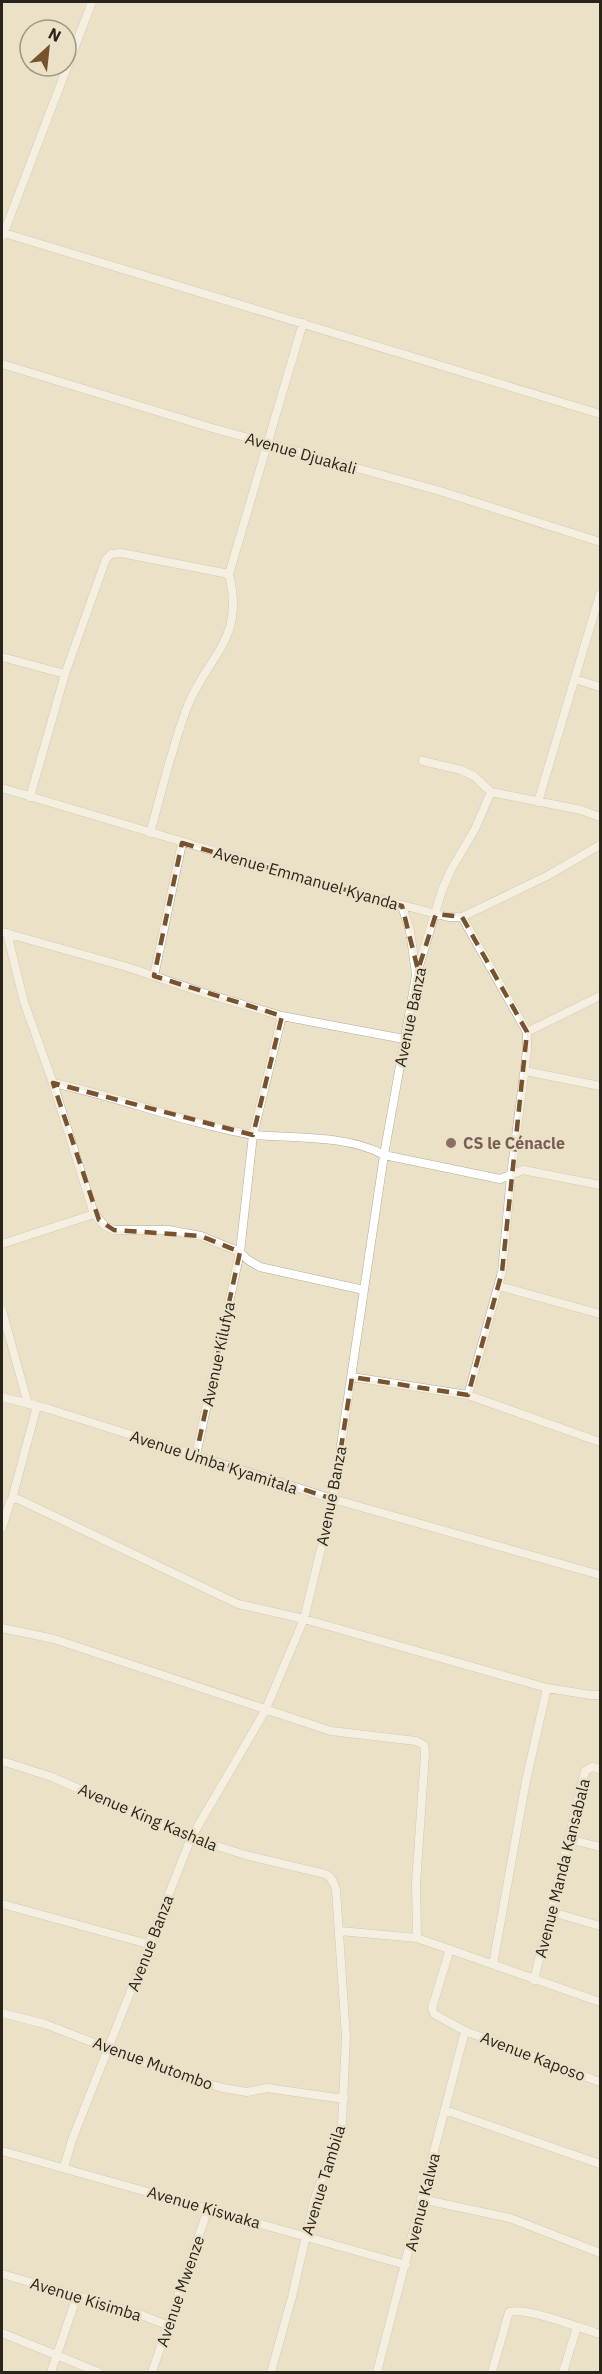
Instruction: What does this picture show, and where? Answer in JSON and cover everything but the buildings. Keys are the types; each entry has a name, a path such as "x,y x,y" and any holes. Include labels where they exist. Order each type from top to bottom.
{"street":[{"path":"93,2 3,235 303,323 600,414"},
{"path":"150,833 189,704 214,663 230,630 234,598 229,574 303,323"},
{"name":"Avenue Djuakali","path":"2,364 268,444 440,491 600,542"},
{"path":"30,797 65,674 102,567 111,554 121,553 229,574"},
{"path":"538,802 600,594"},
{"path":"2,657 65,674"},
{"path":"575,679 600,687"},
{"path":"423,761 461,770 474,777 491,792 600,816"},
{"name":"Avenue Emmanuel Kyanda","path":"2,788 182,843 402,906 435,914 462,917"},
{"name":"Avenue Banza","path":"64,2167 148,1944 191,1838 265,1711 304,1619 333,1499 384,1155 416,976 442,890 475,829 491,792"},
{"path":"154,976 182,843"},
{"path":"468,1395 478,1353 499,1286 525,1071 527,1032 462,917 547,876 600,845"},
{"path":"402,906 410,931 416,976"},
{"path":"4,933 282,1016 404,1039"},
{"path":"4,933 24,1002 94,1214 105,1226 114,1230 168,1230 201,1236 240,1252 260,1267 364,1290"},
{"path":"527,1032 600,996"},
{"name":"Avenue Kilufya","path":"196,1455 240,1252 253,1135 282,1016"},
{"path":"525,1071 600,1086"},
{"path":"52,1083 253,1135 351,1143 371,1148 384,1155 500,1179 524,1170 600,1185"},
{"path":"2,1244 94,1214"},
{"path":"499,1286 600,1314"},
{"path":"2,1310 32,1405 12,1499 3,1517 2,1528"},
{"path":"352,1377 468,1395 600,1442"},
{"name":"Avenue Umba Kyamitala","path":"2,1397 333,1499 600,1575"},
{"path":"12,1499 18,1499 238,1604 304,1619 547,1688 600,1695"},
{"path":"2,1628 54,1639 265,1711 331,1731 416,1741 424,1745 417,1883 417,1938"},
{"path":"493,1964 526,1781 547,1688"},
{"name":"Avenue King Kashala","path":"2,1761 52,1777 191,1838 249,1856 331,1876"},
{"name":"Avenue Manda Kansabala","path":"534,1980 585,1772 592,1767 600,1769"},
{"path":"569,1839 600,1847"},
{"name":"Avenue Tambila","path":"271,2373 292,2297 304,2236 320,2180 338,2138 344,2099 346,2037 340,1930 336,1890 331,1876"},
{"path":"2,1904 148,1944"},
{"path":"552,1912 600,1926"},
{"path":"340,1930 417,1938 600,2002"},
{"name":"Avenue Kaposo","path":"450,1949 432,2012 465,2031 600,2082"},
{"name":"Avenue Mutombo","path":"2,2013 45,2024 174,2074 223,2088 247,2092 267,2088 344,2099"},
{"name":"Avenue Kalwa","path":"377,2373 465,2031"},
{"path":"445,2110 600,2164"},
{"name":"Avenue Kiswaka","path":"2,2151 406,2265"},
{"path":"421,2199 510,2218 600,2253"},
{"name":"Avenue Mwenze","path":"152,2373 208,2209"},
{"name":"Avenue Kisimba","path":"2,2274 140,2314 169,2326"},
{"path":"51,2373 77,2295"},
{"path":"492,2373 509,2312 524,2312 600,2334"},
{"path":"563,2373 577,2327"},
{"path":"2,2333 98,2373"}],"highlighted area":[{"path":"182,843 402,906 418,970 436,914 462,917 527,1032 502,1272 468,1395 352,1377 333,1499 196,1455 240,1252 201,1236 114,1230 99,1220 53,1083 253,1135 282,1016 154,976"}],"place":[{"name":"CS le Cénacle","path":"451,1143"}]}
